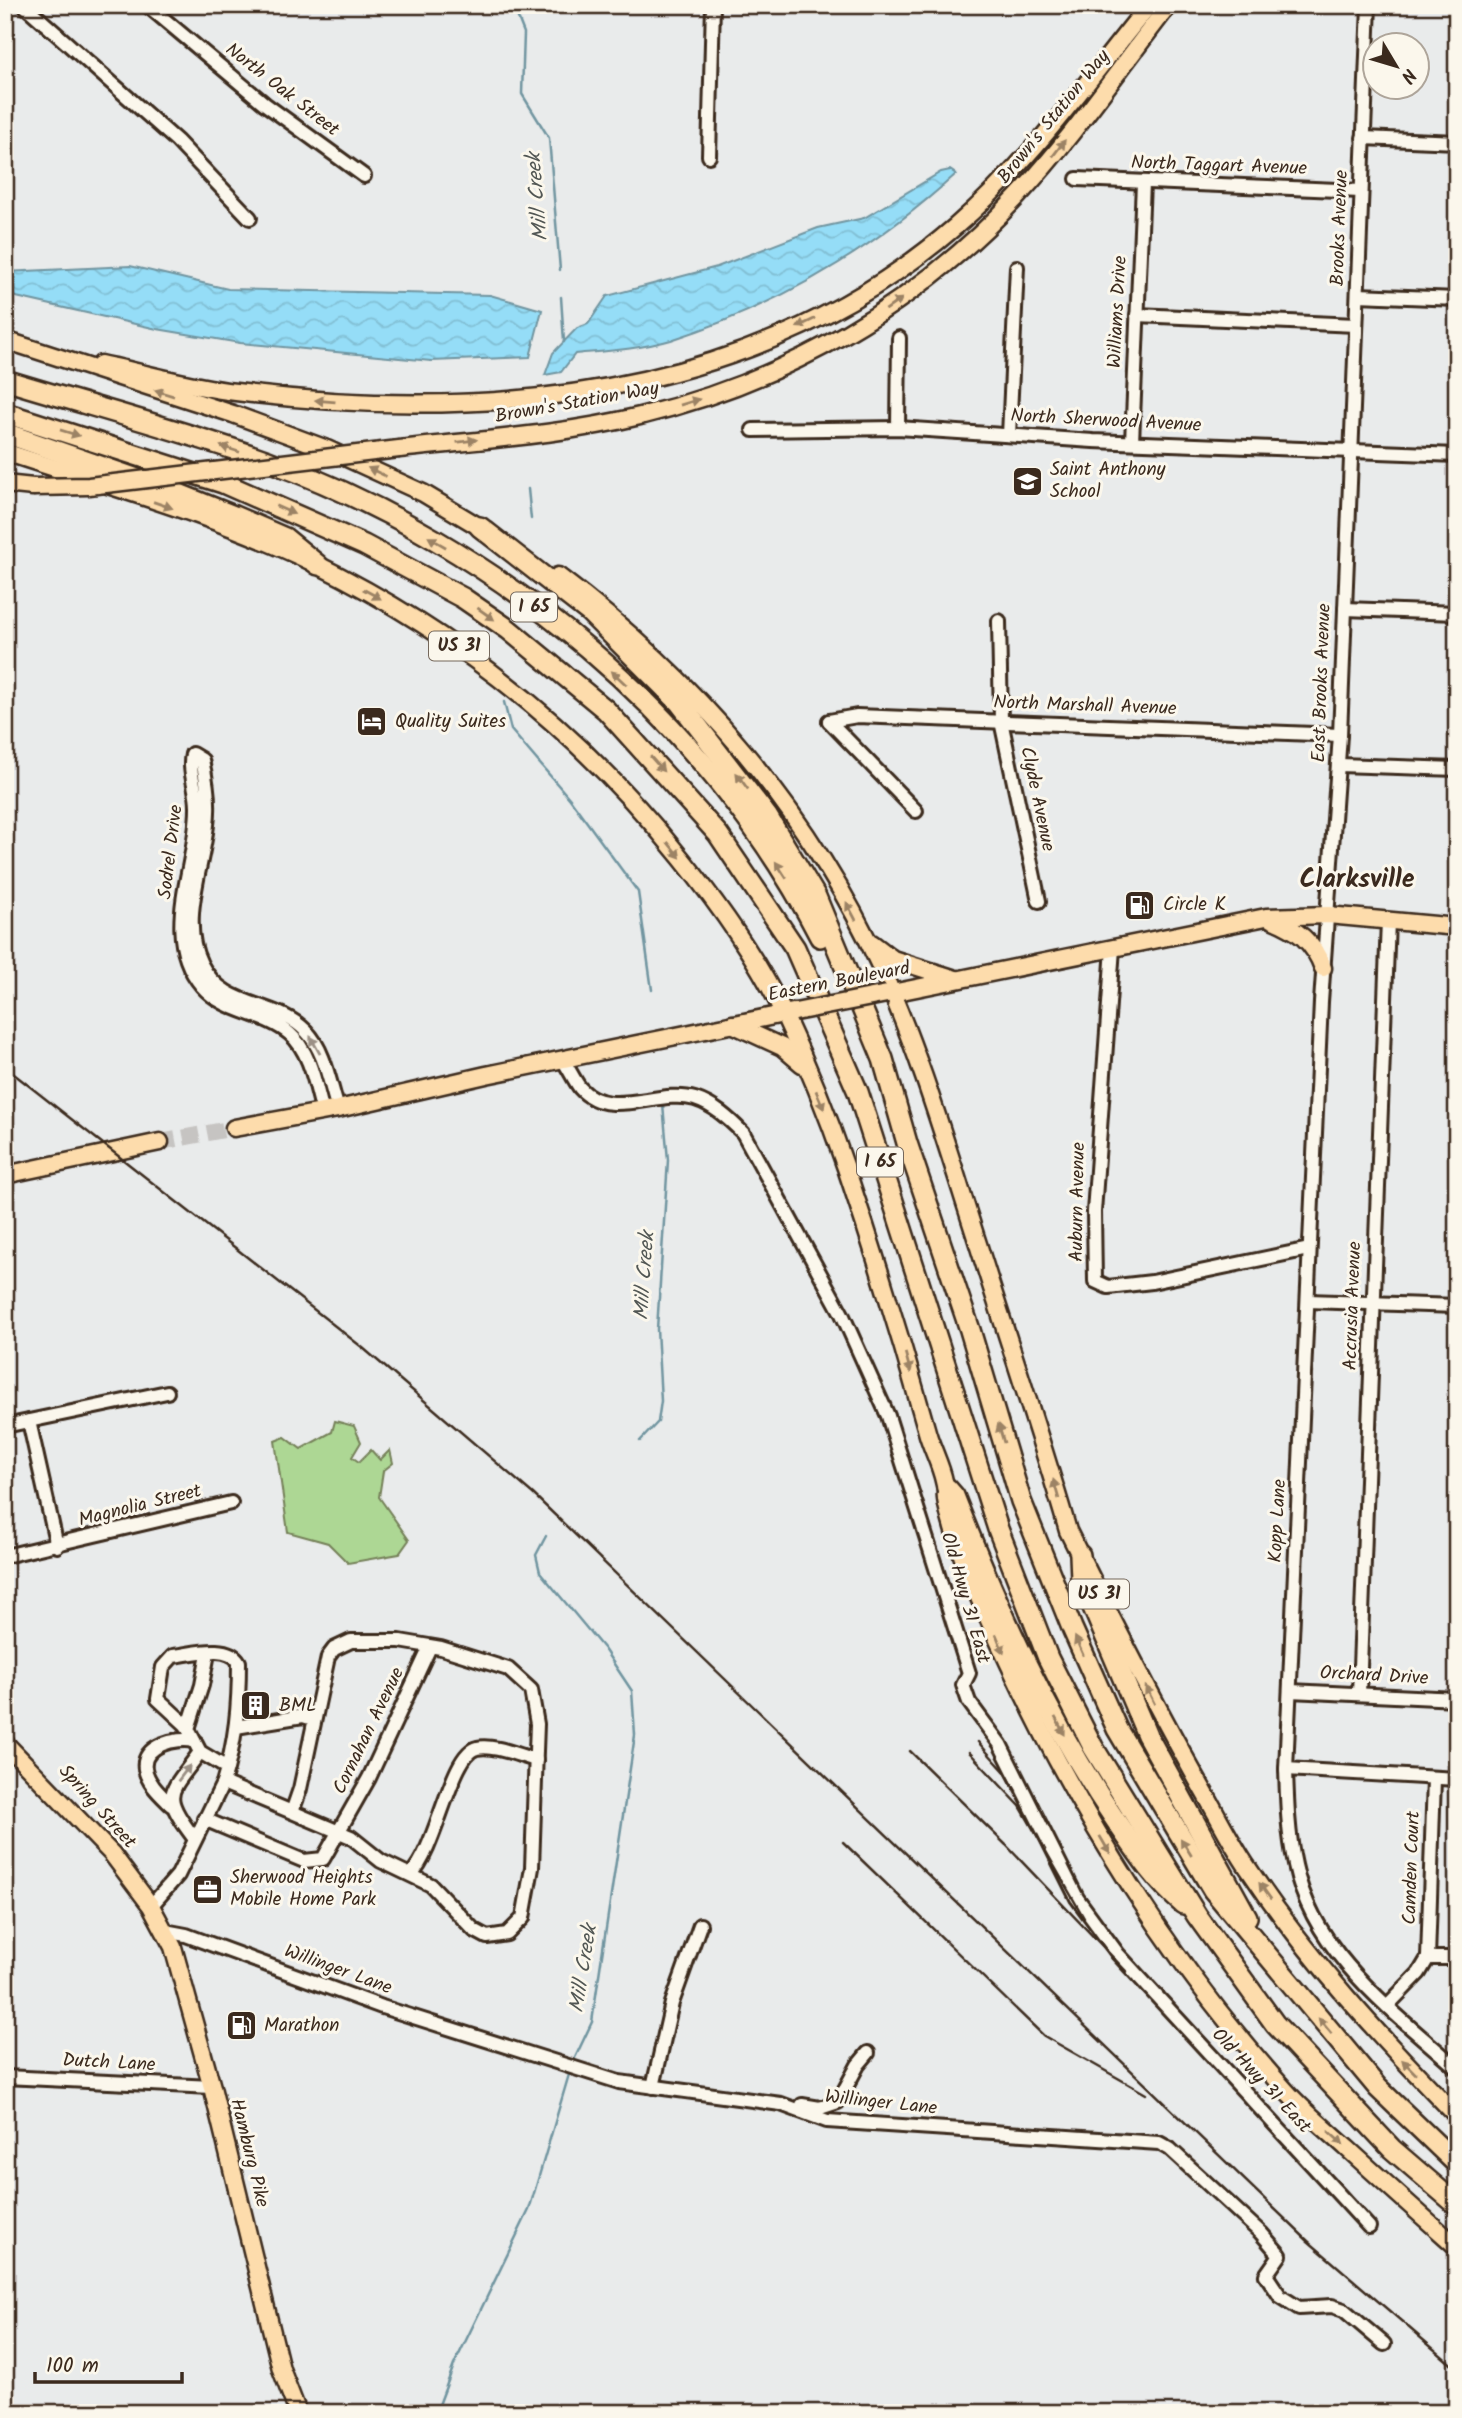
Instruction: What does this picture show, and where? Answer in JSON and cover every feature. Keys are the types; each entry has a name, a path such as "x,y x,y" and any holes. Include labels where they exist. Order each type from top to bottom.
{"highway":[{"name":"I 65","path":"5,380 269,462 393,517 517,593 594,654 702,763 756,832 804,905 883,1059 907,1143 971,1330 1021,1501 1077,1640 1117,1729 1213,1890 1378,2088 1457,2164"},
{"name":"I 65","path":"5,413 223,483 364,545 463,598 508,629 606,710 718,834 795,948 858,1092 999,1529 1048,1658 1100,1759 1197,1916 1275,2024 1392,2149 1457,2205"},
{"path":"5,433 169,490 234,516 285,538 318,565"},
{"path":"480,527 589,612 623,644 679,702 728,763 767,816 816,897 883,1059"},
{"path":"947,1488 954,1496 998,1604 1044,1696 1100,1797 1158,1883 1197,1916"},
{"path":"1080,1555 1081,1579 1147,1735 1272,1961"}],"main road":[{"name":"Brown's Station Way","path":"58,356 233,392 394,405 470,404 565,396 628,385 693,368 760,344 836,308 892,274 954,228 1035,147 1149,5"},
{"name":"Brown's Station Way","path":"5,484 33,487 89,486 567,429 638,417 739,386 835,341 911,292 992,223 1051,158 1169,5"},
{"name":"US 31","path":"5,340 233,414 327,449 423,493 545,567 596,605 650,651 701,702 748,756 801,827 864,936 922,1069 1068,1531 1160,1715 1247,1868 1328,1977 1390,2048 1457,2116"},
{"name":"US 31","path":"5,452 230,528 318,565 452,641 512,687 583,748 662,835 719,906 790,1013 807,1069 840,1151 890,1297 931,1444 947,1488 945,1499 966,1560 1007,1660 1059,1765 1115,1863 1230,2026 1290,2096 1457,2247"},
{"name":"Eastern Boulevard","path":"234,1128 330,1111 732,1024 1266,917 1328,915 1457,927"},
{"path":"1266,917 1304,936 1317,951 1323,968"},
{"path":"864,936 893,958 959,979"},
{"path":"732,1024 782,1047 807,1069"},
{"path":"5,1175 160,1142"},
{"name":"Spring Street","path":"5,1743 112,1854 151,1906"},
{"name":"Hamburg Pike","path":"151,1906 182,1972 281,2369 298,2413"}],"street":[{"path":"24,5 177,141 250,218"},
{"name":"North Oak Street","path":"147,5 265,104 363,176"},
{"path":"709,156 713,5"},
{"name":"Brooks Avenue","path":"1350,452 1369,5"},
{"path":"1363,138 1457,142"},
{"name":"North Taggart Avenue","path":"1077,179 1361,191"},
{"name":"Williams Drive","path":"1132,442 1143,183"},
{"path":"1010,435 1017,267"},
{"path":"1357,295 1457,299"},
{"path":"1138,315 1356,325"},
{"path":"898,428 899,338"},
{"name":"North Sherwood Avenue","path":"753,430 898,428 1132,442 1457,455"},
{"name":"East Brooks Avenue","path":"1328,915 1339,765 1350,452"},
{"path":"1345,608 1457,612"},
{"name":"Clyde Avenue","path":"999,621 1001,721 1039,901"},
{"name":"North Marshall Avenue","path":"916,811 829,721 857,716 1340,735"},
{"name":"Sodrel Drive","path":"192,754 202,760 208,786 209,814 192,919 193,940 200,963 209,977 234,998 295,1022 306,1031 320,1054 330,1111 306,1056 291,1035 221,1003 202,986 187,966 180,943 198,807 190,764 192,754"},
{"path":"1339,765 1457,769"},
{"name":"Kopp Lane","path":"1328,915 1309,1249 1286,1769 1290,1838 1303,1893 1317,1923 1335,1949 1387,2006 1457,2068"},
{"name":"Accrusia Avenue","path":"1359,1694 1388,920"},
{"name":"Auburn Avenue","path":"1113,948 1094,1212 1095,1281 1108,1287 1152,1282 1309,1249"},
{"name":"Old Hwy 31 East","path":"563,1060 580,1088 594,1098 618,1103 654,1097 694,1099 726,1116 743,1133 842,1314 888,1416 969,1673 963,1685 969,1702 1000,1744 1077,1898 1118,1954 1368,2227"},
{"path":"1308,1301 1457,1306"},
{"path":"5,1426 167,1392"},
{"path":"29,1421 58,1546"},
{"name":"Magnolia Street","path":"5,1556 58,1546 231,1503"},
{"name":"Cornahan Avenue","path":"223,1783 292,1812 340,1831 381,1861 431,1885 474,1930 487,1937 498,1937 517,1927 527,1907 532,1868 536,1760 534,1701 522,1679 508,1669 468,1654 376,1640 351,1641 334,1649 328,1657 300,1789 292,1812"},
{"name":"Cornahan Avenue","path":"204,1819 304,1861 314,1862 328,1853 385,1745 430,1647"},
{"path":"151,1906 178,1875 223,1783 227,1768 236,1727 239,1662 236,1655 225,1651 173,1656 163,1667 158,1699 194,1741 227,1768"},
{"path":"171,1805 177,1782 194,1741 208,1653"},
{"name":"Orchard Drive","path":"1290,1691 1457,1699"},
{"path":"236,1727 303,1716 313,1719"},
{"path":"194,1741 171,1740 158,1746 147,1758 144,1766 148,1778 194,1838"},
{"path":"411,1874 426,1856 457,1769 466,1752 479,1747 536,1760"},
{"path":"1286,1769 1457,1779"},
{"name":"Camden Court","path":"1428,1958 1434,1779"},
{"path":"653,2087 672,2003 700,1925"},
{"name":"Willinger Lane","path":"165,1931 186,1935 382,2007 593,2074 653,2087 781,2104 827,2121 1158,2143 1170,2149 1261,2233 1280,2255 1266,2275 1280,2296 1299,2308 1332,2306 1344,2310 1384,2344"},
{"path":"1387,2006 1419,1973 1428,1958 1457,1958"},
{"path":"781,2104 820,2108 838,2102 858,2065 869,2053"},
{"name":"Dutch Lane","path":"5,2077 212,2087"}],"green space":[{"path":"335,1421 354,1426 361,1442 352,1457 359,1462 371,1450 380,1460 390,1450 393,1463 383,1471 379,1497 409,1540 399,1554 348,1563 328,1543 288,1532 275,1441 285,1437 301,1449 332,1432"}],"water":[{"path":"950,170 956,174 892,227 858,251 787,292 711,326 671,340 635,348 575,354 561,372 545,375 553,353 577,328 588,324 607,296 717,267 818,228 864,218 941,172"},
{"path":"130,266 228,289 490,295 542,310 530,357 431,361 240,343 157,329 12,296 5,290 5,272"}],"waterway":[{"name":"Mill Creek","path":"513,5 524,33 522,94 549,138 560,270"},
{"name":"Mill Creek","path":"561,297 564,342"},
{"name":"Mill Creek","path":"528,489 531,519"},
{"name":"Mill Creek","path":"504,702 511,730 570,799 638,892 652,990"},
{"name":"Mill Creek","path":"640,1441 658,1422 661,1401 657,1329 668,1160 663,1105"},
{"name":"Mill Creek","path":"546,1536 536,1555 540,1572 604,1649 632,1691 635,1735 592,2022 573,2062"},
{"name":"Mill Creek","path":"436,2413 454,2365 529,2210 570,2071"}],"tunnel":[{"path":"160,1142 234,1128"}],"railway":[{"path":"5,1067 363,1348 533,1494 1308,2241 1457,2369"},
{"path":"978,1742 1005,1772 1016,1791"},
{"path":"910,1751 1006,1845 1126,1971"},
{"path":"969,1752 1020,1806 1084,1918"},
{"path":"843,1842 1044,2036 1146,2094"}],"place":[{"name":"Saint Anthony School","path":"1027,481"},
{"name":"Quality Suites","path":"372,722"},
{"name":"Circle K","path":"1140,905"},
{"name":"BML","path":"256,1706"},
{"name":"Sherwood Heights Mobile Home Park","path":"207,1889"},
{"name":"Marathon","path":"241,2026"}],"district":[{"name":"Clarksville","path":"1357,880"}]}
